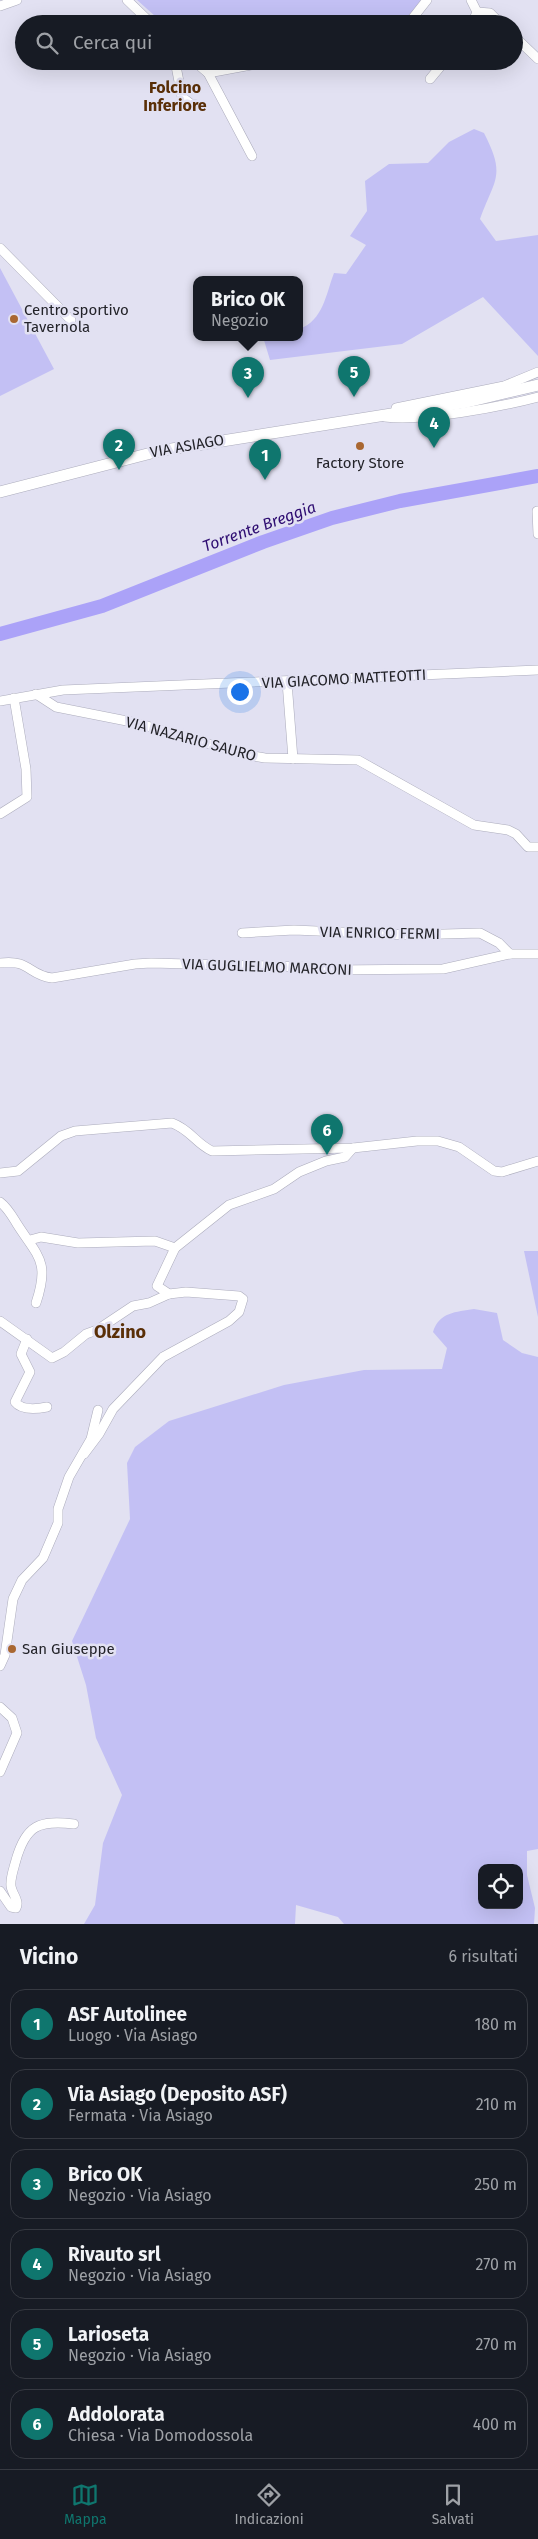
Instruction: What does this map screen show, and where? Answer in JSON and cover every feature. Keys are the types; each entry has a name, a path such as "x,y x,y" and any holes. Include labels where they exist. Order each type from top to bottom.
{"main road":[{"path":"377,416 496,397 538,385"},
{"name":"VIA ASIAGO","path":"0,492 151,452 377,416"}],"street":[{"path":"0,6 17,0"},
{"path":"127,0 143,15"},
{"path":"415,15 427,0"},
{"path":"471,0 477,12 476,15"},
{"path":"477,12 490,13 492,15"},
{"path":"523,45 538,59"},
{"path":"177,70 182,97 191,104 203,106"},
{"path":"204,70 208,73 252,156"},
{"path":"208,73 224,70"},
{"path":"430,79 438,70"},
{"path":"0,248 71,320"},
{"name":"VIA ASIAGO","path":"377,416 395,408 504,386 538,372"},
{"name":"VIA ASIAGO","path":"377,416 398,419 445,414 538,398"},
{"path":"537,511 538,534"},
{"name":"VIA GIACOMO MATTEOTTI","path":"0,701 63,690 538,670"},
{"path":"287,682 293,759"},
{"name":"VIA NAZARIO SAURO","path":"36,694 56,707 137,723 247,756 358,760 474,825 508,830 516,834 528,847 538,847"},
{"path":"0,814 27,797 26,769 14,698"},
{"name":"VIA ENRICO FERMI","path":"242,933 294,930 400,935 480,933 500,943 510,954"},
{"name":"VIA GUGLIELMO MARCONI","path":"0,963 23,963 43,977 52,978 135,964 308,967 332,970 443,969 510,954 538,954"},
{"path":"0,1173 18,1171 60,1136 75,1131 172,1123 184,1127 201,1146 212,1151 353,1148 416,1141 438,1141 458,1147 494,1171 502,1172 538,1161"},
{"path":"169,1294 157,1286 175,1248 230,1205 274,1189 298,1172 326,1161 346,1157 353,1148"},
{"path":"0,1202 30,1240 41,1262 43,1275 36,1303"},
{"path":"30,1240 41,1237 78,1243 155,1241 175,1248"},
{"path":"0,1321 52,1358 86,1334 96,1330 133,1306 149,1303 169,1294 196,1293 239,1296 243,1299 238,1312 228,1321 163,1357 113,1409 99,1434 69,1477 58,1509 58,1523 43,1558 22,1580 13,1599 3,1643 5,1655 0,1666"},
{"path":"27,1340 22,1354 30,1372 15,1402 20,1407 38,1409 47,1407"},
{"path":"84,1454 91,1439 98,1410"},
{"path":"0,1707 12,1718 17,1733 0,1772"},
{"path":"0,1891 11,1907 16,1908 18,1902 11,1886 11,1878 20,1845 29,1832 42,1824 50,1822 74,1824"}],"shaded area":[{"path":"137,0 421,0 415,10 409,15 154,15"},
{"path":"474,129 484,133 491,147 495,159 496,177 480,219 496,241 538,235 538,356 483,297 402,344 270,360 264,341 303,341 303,327 319,313 334,273 346,274 366,245 350,236 367,211 365,181 389,164 428,163 449,142"},
{"name":"Centro sportivo Tavernola","path":"0,268 54,369 0,396"},
{"path":"524,1251 538,1251 538,1317"},
{"path":"474,1309 497,1313 503,1340 522,1353 538,1357 538,1849 527,1851 527,1875 535,1908 534,1924 344,1924 338,1917 296,1905 295,1924 84,1924 95,1905 103,1843 122,1795 96,1738 86,1685 72,1641 130,1519 127,1463 135,1447 169,1421 284,1385 364,1370 442,1369 447,1348 433,1332 439,1320 455,1312"}],"waterway":[{"name":"Torrente Breggia","path":"0,634 102,606 263,542 332,518 400,501 538,476"}],"place":[{"name":"Centro sportivo Tavernola","path":"14,319"},
{"name":"Larioseta","path":"354,397"},
{"name":"Brico OK","path":"248,398"},
{"name":"Factory Store","path":"360,446"},
{"name":"Rivauto srl","path":"434,448"},
{"name":"Via Asiago (Deposito ASF)","path":"119,470"},
{"name":"ASF Autolinee","path":"265,480"},
{"name":"Addolorata","path":"327,1155"},
{"name":"San Giuseppe","path":"12,1649"}],"district":[{"name":"Folcino Inferiore","path":"175,96"},
{"name":"Olzino","path":"120,1332"}]}
